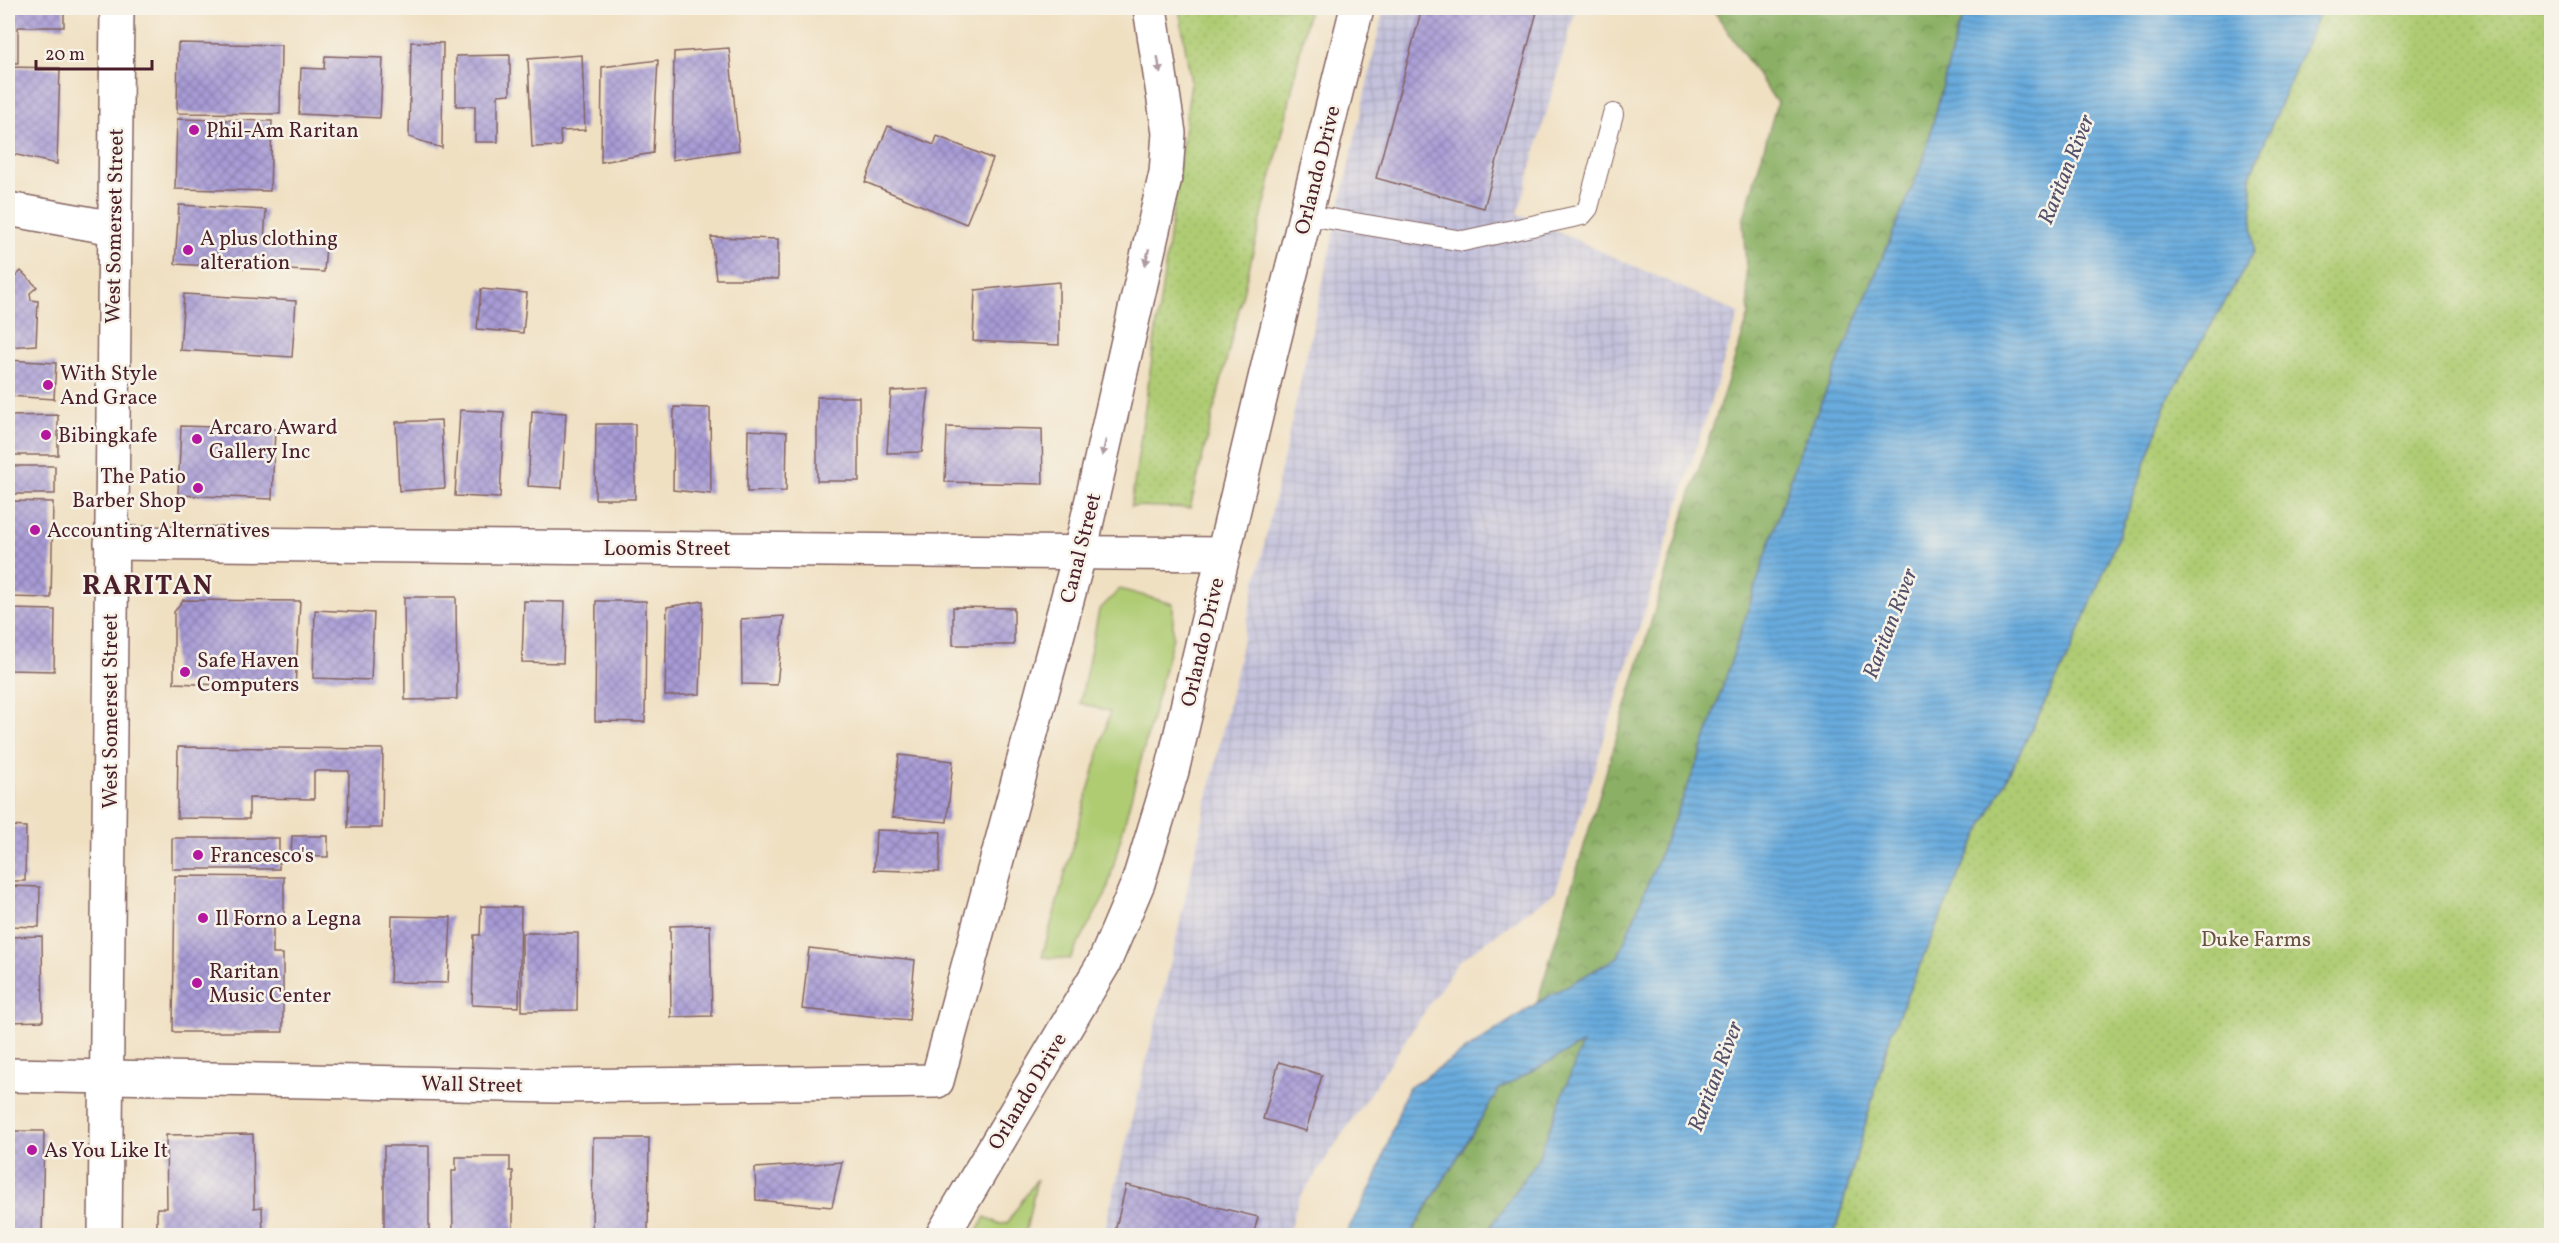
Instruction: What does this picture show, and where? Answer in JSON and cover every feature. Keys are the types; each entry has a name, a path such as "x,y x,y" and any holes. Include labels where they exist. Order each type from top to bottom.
{"street":[{"name":"West Somerset Street","path":"105,1236 117,8"},
{"name":"Canal Street","path":"937,1081 1080,552 1166,173 1169,133 1150,8"},
{"name":"Orlando Drive","path":"942,1236 1104,963 1138,883 1172,771 1357,8"},
{"path":"8,209 114,228"},
{"name":"Loomis Street","path":"111,543 1223,554"},
{"name":"Wall Street","path":"8,1075 556,1086 937,1081"}],"lane":[{"path":"1307,215 1463,241 1582,215 1588,208 1613,114"}],"shaded area":[{"path":"1384,8 1576,8 1518,214 1739,313 1556,891 1458,962 1299,1199 1287,1235 1103,1236 1173,953"}],"green space":[{"path":"1179,8 1309,8 1286,118 1190,508 1131,506 1191,83"},
{"path":"1712,8 1969,8 1957,31 1923,162 1797,460 1700,756 1618,957 1537,1003 1673,549 1749,315 1743,221 1777,103"},
{"name":"Duke Farms","path":"2321,8 2551,8 2551,1235 1834,1236 1891,1033 1960,871 2071,651 2127,515 2169,397 2254,252 2251,174"},
{"path":"1120,589 1173,604 1173,637 1106,894 1070,959 1042,957 1110,712 1080,703 1099,610"},
{"path":"1583,1043 1538,1159 1485,1235 1410,1236 1499,1089"},
{"path":"1037,1179 1025,1235 975,1235 985,1217 1000,1224 1007,1223"}],"water":[{"name":"Raritan River","path":"1969,8 2321,8 2251,174 2254,252 2169,397 2127,515 2071,651 1960,871 1891,1033 1834,1235 1485,1235 1538,1159 1582,1044 1499,1089 1410,1235 1345,1235 1375,1180 1407,1089 1537,1003 1618,957 1700,756 1797,460 1923,162 1957,31"}],"building":[{"path":"8,8 64,8 64,27 18,27 18,63 8,63"},
{"path":"1422,8 1538,8 1484,208 1376,178"},
{"path":"411,42 443,43 442,148 409,137"},
{"path":"178,43 281,45 280,114 177,113"},
{"path":"729,48 739,150 672,160 674,52"},
{"path":"510,55 510,94 498,95 498,142 475,142 475,106 456,106 456,56"},
{"path":"582,55 585,130 560,131 561,146 532,147 528,59"},
{"path":"325,56 383,58 380,118 299,114 301,68 324,69"},
{"path":"658,60 653,153 601,162 602,67"},
{"path":"8,67 60,68 57,164 8,153"},
{"path":"177,119 272,121 270,191 175,189"},
{"path":"888,126 934,145 937,136 993,159 966,224 865,182"},
{"path":"179,205 266,210 264,242 326,245 324,272 175,264"},
{"path":"711,237 778,239 778,279 716,279"},
{"path":"21,271 37,287 30,293 31,300 38,301 36,345 8,347 8,278 14,278"},
{"path":"1059,282 1059,345 973,341 975,290"},
{"path":"481,289 527,293 523,333 477,329"},
{"path":"184,294 296,301 292,357 180,350"},
{"path":"8,360 56,363 54,399 8,396"},
{"path":"929,389 922,452 887,453 891,391"},
{"path":"817,397 859,397 859,481 817,481"},
{"path":"674,407 710,408 711,494 673,490"},
{"path":"460,410 504,412 500,498 455,496"},
{"path":"532,411 566,413 562,488 528,486"},
{"path":"58,415 58,455 8,455 8,416"},
{"path":"441,420 445,488 399,491 396,422"},
{"path":"596,424 635,424 635,499 595,499"},
{"path":"181,426 275,429 272,499 178,495"},
{"path":"947,427 1042,429 1043,484 945,482"},
{"path":"748,430 787,432 786,491 747,492"},
{"path":"8,466 55,466 55,494 8,494"},
{"path":"8,501 53,502 51,598 8,597"},
{"path":"404,597 456,597 457,699 405,700"},
{"path":"183,600 300,601 295,688 174,683 174,612"},
{"path":"524,601 565,602 563,663 522,662"},
{"path":"596,601 646,601 645,722 595,721"},
{"path":"703,601 700,694 665,696 667,607"},
{"path":"953,607 1014,608 1014,645 953,645"},
{"path":"8,609 55,610 54,671 8,670"},
{"path":"315,610 374,613 371,680 313,678"},
{"path":"784,616 777,685 742,684 741,619"},
{"path":"8,717 13,718 11,809 8,809"},
{"path":"178,747 383,749 382,828 348,828 349,771 314,771 314,799 249,798 249,819 177,818"},
{"path":"899,755 953,761 947,822 892,817"},
{"path":"8,826 26,827 25,881 8,881"},
{"path":"876,830 941,832 939,872 874,870"},
{"path":"292,836 328,836 328,857 291,856"},
{"path":"172,838 279,838 279,869 172,869"},
{"path":"175,876 284,877 284,919 273,919 273,954 283,954 283,1032 173,1032"},
{"path":"8,886 40,887 39,927 8,926"},
{"path":"481,906 521,907 519,1007 472,1005 474,935 480,935"},
{"path":"392,916 451,917 448,983 390,982"},
{"path":"710,925 712,1016 671,1017 670,926"},
{"path":"522,933 578,933 577,1010 522,1011"},
{"path":"42,936 43,1021 8,1022 8,937"},
{"path":"809,948 915,960 909,1020 802,1009"},
{"path":"1279,1062 1322,1075 1306,1131 1263,1119"},
{"path":"8,1131 44,1131 42,1236 8,1236"},
{"path":"253,1134 254,1208 262,1207 263,1236 157,1236 157,1208 167,1208 166,1135"},
{"path":"593,1138 649,1138 648,1236 592,1236"},
{"path":"384,1146 429,1146 429,1236 384,1236"},
{"path":"456,1157 510,1157 510,1171 513,1171 513,1236 453,1236 452,1171 456,1171"},
{"path":"842,1162 832,1207 756,1200 755,1168"},
{"path":"1126,1185 1258,1217 1253,1236 1114,1236"}],"place":[{"name":"Phil-Am Raritan","path":"194,130"},
{"name":"A plus clothing alteration","path":"188,250"},
{"name":"With Style And Grace","path":"48,385"},
{"name":"Bibingkafe","path":"46,435"},
{"name":"Arcaro Award Gallery Inc","path":"197,439"},
{"name":"The Patio Barber Shop","path":"198,488"},
{"name":"Accounting Alternatives","path":"35,530"},
{"name":"Safe Haven Computers","path":"185,672"},
{"name":"Francesco's","path":"198,855"},
{"name":"Il Forno a Legna","path":"203,918"},
{"name":"Raritan Music Center","path":"197,983"},
{"name":"As You Like It","path":"32,1150"}],"district":[{"name":"RARITAN","path":"148,585"}]}
